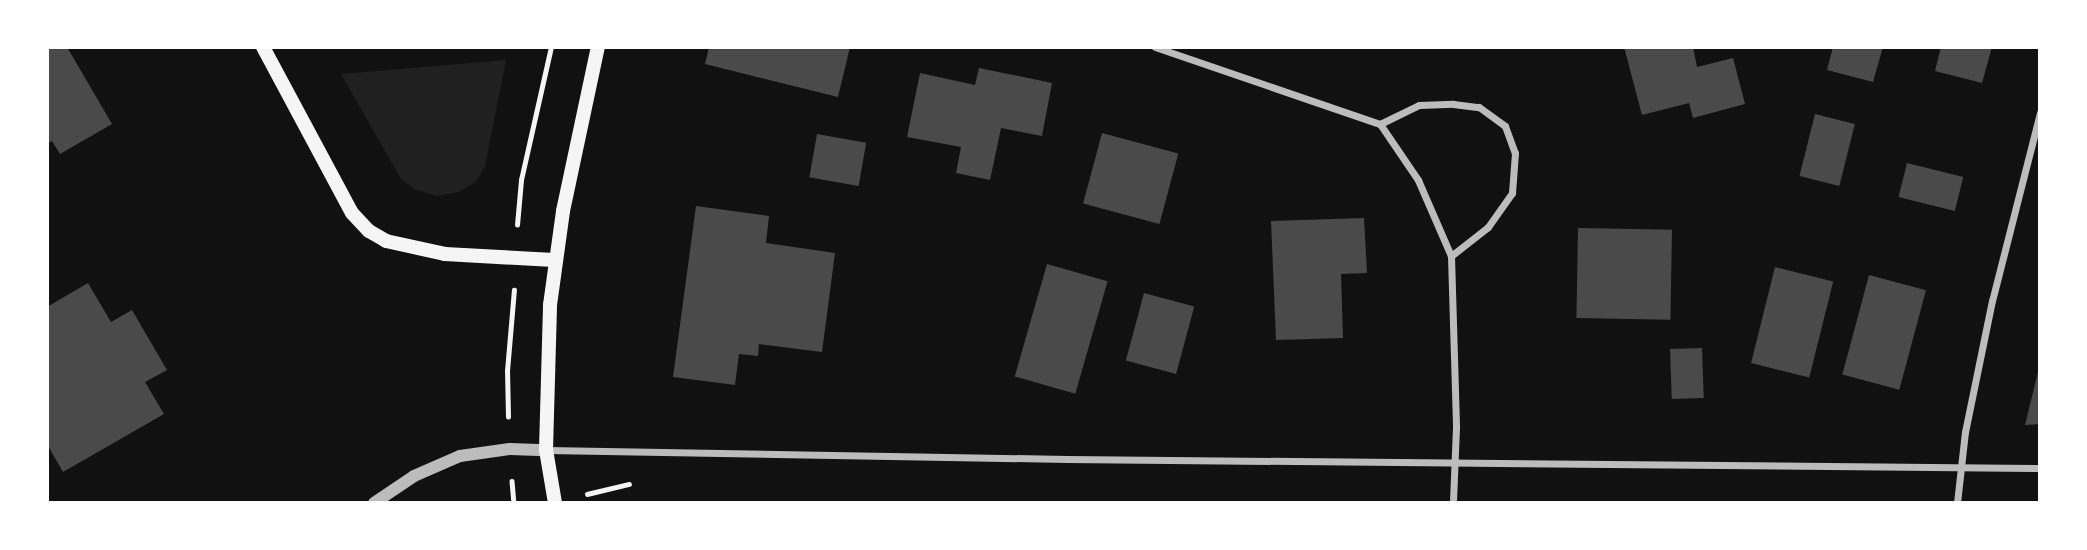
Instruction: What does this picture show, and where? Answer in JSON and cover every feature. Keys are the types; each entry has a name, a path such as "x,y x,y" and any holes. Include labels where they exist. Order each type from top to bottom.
{"main road":[{"path":"263,47 352,213 369,231 386,241 445,254 554,260"},
{"path":"555,503 546,450 547,349 554,260 597,47"}],"street":[{"path":"1155,47 1380,124 1418,180 1451,256 1455,463 1453,503"},
{"path":"1380,124 1419,106 1453,104 1479,107 1505,126 1515,153 1512,193 1488,227 1451,256"},
{"path":"1957,503 1965,432 1992,301 2040,112"},
{"path":"374,503 414,476 460,456 510,449 1455,463 2040,468"}],"shaded area":[{"path":"506,60 485,166 476,182 459,192 437,196 414,189 401,179 341,74"}],"building":[{"path":"47,47 67,47 112,124 60,154 52,141 47,144"},
{"path":"709,47 850,47 838,97 705,64"},
{"path":"1624,47 1693,47 1697,67 1733,58 1745,104 1693,118 1689,103 1642,115"},
{"path":"1833,47 1883,47 1873,82 1827,70"},
{"path":"1941,47 1992,47 1982,83 1935,71"},
{"path":"979,68 1052,83 1042,136 1001,128 990,180 956,173 961,147 907,137 920,73 975,85"},
{"path":"1815,114 1855,124 1839,186 1800,176"},
{"path":"1102,133 1178,153 1159,224 1083,204"},
{"path":"817,134 866,143 859,186 809,177"},
{"path":"1907,163 1963,177 1955,211 1899,197"},
{"path":"696,206 769,216 766,243 835,253 822,352 759,344 758,356 739,354 735,385 673,377"},
{"path":"1364,218 1367,273 1341,274 1343,338 1276,340 1271,221"},
{"path":"1578,228 1672,230 1670,320 1576,318"},
{"path":"1047,264 1108,281 1075,394 1015,376"},
{"path":"1775,267 1833,282 1809,378 1751,363"},
{"path":"1869,275 1926,290 1899,390 1842,374"},
{"path":"88,283 111,322 132,310 167,370 145,382 164,414 63,472 47,444 47,307"},
{"path":"1144,293 1194,306 1176,374 1126,361"},
{"path":"1702,348 1704,398 1672,399 1670,349"},
{"path":"2039,368 2040,424 2025,425"}]}
